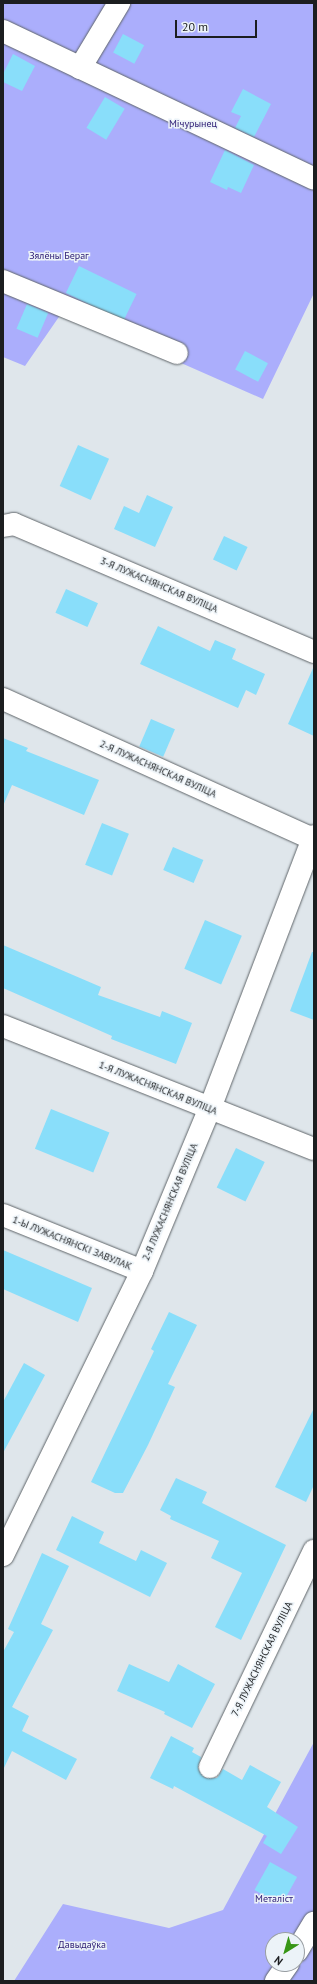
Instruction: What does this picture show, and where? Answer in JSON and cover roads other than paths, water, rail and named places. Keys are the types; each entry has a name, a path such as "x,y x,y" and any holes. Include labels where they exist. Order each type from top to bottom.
{"street":[{"path":"80,68 119,3"},
{"path":"3,31 314,179"},
{"path":"3,281 178,353"},
{"name":"3-Я ЛУЖАСНЯНСКАЯ ВУЛІЦА","path":"3,526 14,524 314,652"},
{"name":"2-Я ЛУЖАСНЯНСКАЯ ВУЛІЦА","path":"3,699 313,837 210,1108 142,1271 3,1555"},
{"name":"1-Я ЛУЖАСНЯНСКАЯ ВУЛІЦА","path":"3,1026 314,1149"},
{"name":"1-Ы ЛУЖАСНЯНСКІ ЗАВУЛАК","path":"3,1215 142,1271"},
{"name":"7-Я ЛУЖАСНЯНСКАЯ ВУЛІЦА","path":"210,1767 314,1551"},
{"path":"305,1938 314,1923"},
{"path":"276,1981 282,1972"}],"park label":[{"name":"Мічурынец","path":"193,124"},
{"name":"Зялёны Бераг","path":"59,256"},
{"name":"Металіст","path":"274,1899"},
{"name":"Давыдаўка","path":"82,1945"}]}
